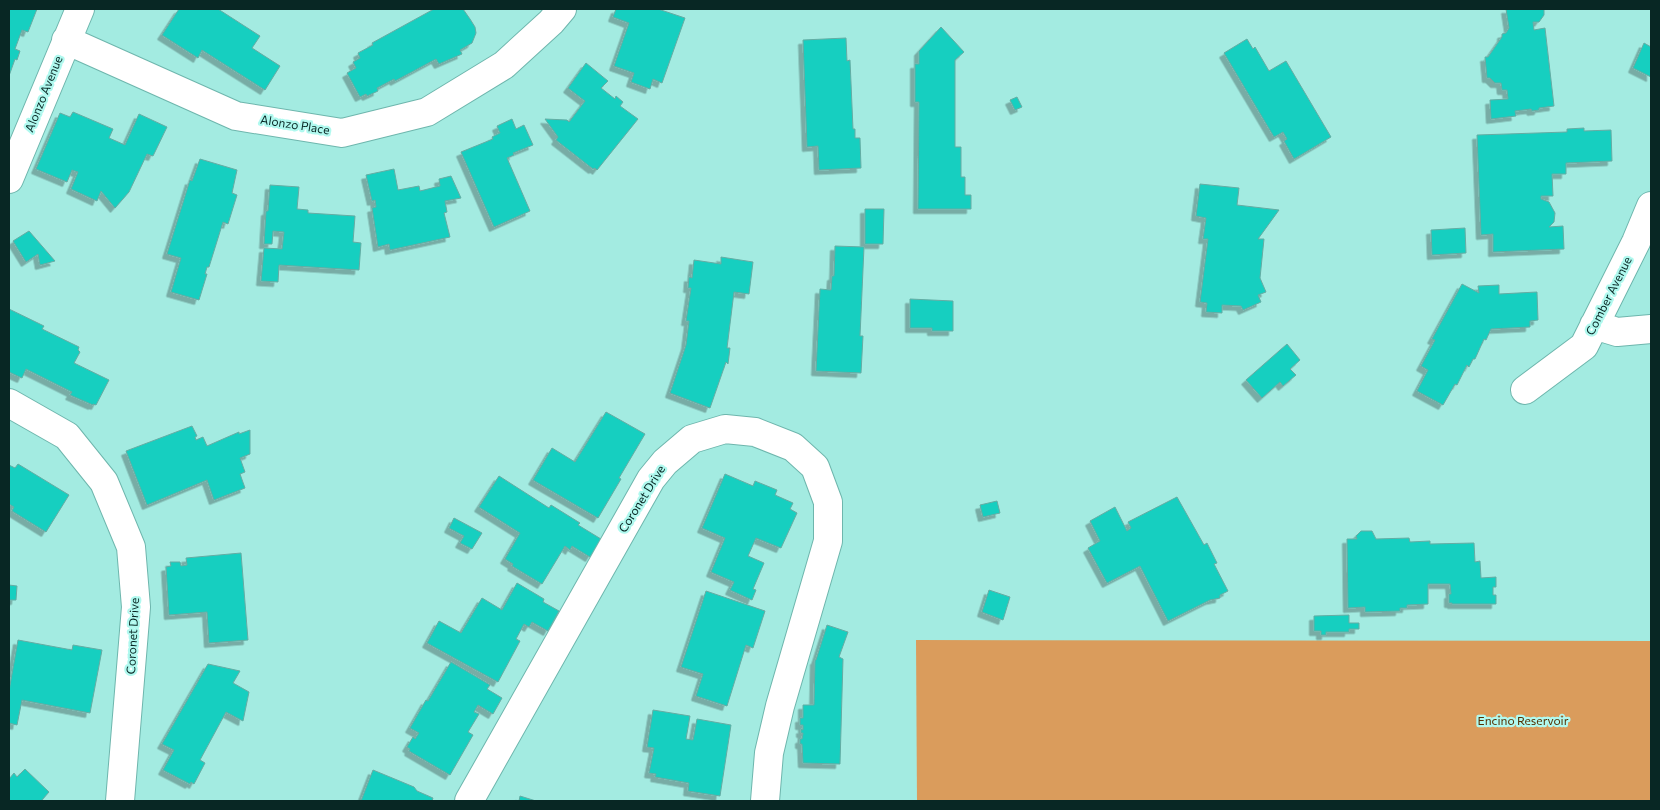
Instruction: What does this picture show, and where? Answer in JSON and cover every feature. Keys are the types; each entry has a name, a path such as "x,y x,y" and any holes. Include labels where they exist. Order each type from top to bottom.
{"street":[{"name":"Alonzo Avenue","path":"9,179 80,9"},
{"name":"Alonzo Place","path":"66,40 236,116 342,133 427,112 504,65 551,22 562,9"},
{"name":"Comber Avenue","path":"1525,390 1584,346 1636,242 1651,206"},
{"path":"1594,325 1617,332 1651,329"},
{"name":"Coronet Drive","path":"9,403 67,436 104,482 131,547 136,607 120,801"},
{"name":"Coronet Drive","path":"469,801 651,480 665,462 692,439 725,429 756,432 793,447 815,467 828,502 828,540 780,706 769,753 765,801"}],"green space":[{"name":"Encino Reservoir","path":"916,640 1651,641 1651,801 917,801"}],"building":[{"path":"9,9 37,9 28,32 22,30 15,49 20,51 9,76"},
{"path":"179,9 218,9 260,36 252,48 280,66 265,90 202,50 198,58 162,35"},
{"path":"434,9 463,9 475,27 476,33 472,43 460,50 462,54 439,64 436,59 395,81 394,79 377,88 378,91 360,97 347,73 356,68 353,62 360,58 358,53 373,45 372,43"},
{"path":"616,9 658,9 685,18 662,83 653,79 650,89 631,82 634,73 614,66 629,23 613,17"},
{"path":"1506,9 1544,9 1544,15 1539,22 1533,22 1534,30 1545,28 1554,106 1532,111 1531,109 1515,111 1516,116 1491,119 1490,100 1508,99 1507,90 1502,90 1501,83 1495,83 1490,78 1487,78 1485,57 1488,57 1502,37 1502,34 1506,33 1509,28"},
{"path":"941,27 964,52 955,60 955,147 961,147 961,177 965,177 965,195 971,195 971,209 918,209 919,102 915,102 915,64 919,64 919,51"},
{"path":"846,38 847,61 850,60 853,129 855,129 855,138 860,138 861,168 819,170 818,146 807,147 803,40"},
{"path":"1247,39 1253,49 1255,47 1269,71 1286,61 1331,137 1294,159 1284,141 1287,139 1283,132 1274,137 1224,53"},
{"path":"1644,43 1651,47 1651,77 1633,68"},
{"path":"586,63 608,81 601,88 615,99 616,96 623,102 620,106 638,119 597,170 593,169 556,140 558,137 545,119 567,120 569,122 585,101 568,88"},
{"path":"1017,97 1022,107 1015,110 1010,100"},
{"path":"73,112 113,129 109,138 125,145 139,114 167,127 153,156 147,154 129,192 115,208 101,191 97,201 71,189 78,172 72,170 67,182 36,169 60,113 70,117"},
{"path":"512,119 516,129 524,125 533,145 513,153 514,155 507,158 530,211 494,227 461,152 493,139 492,137 500,133 497,126"},
{"path":"1584,128 1584,131 1611,130 1612,161 1566,163 1566,174 1552,174 1553,196 1541,196 1541,199 1549,202 1555,213 1554,222 1549,227 1563,226 1564,249 1493,252 1493,234 1481,235 1477,135 1567,132 1567,129"},
{"path":"200,159 237,170 232,193 237,195 228,224 223,222 209,267 207,267 205,274 207,274 199,300 171,292 181,258 167,254 190,180 192,181"},
{"path":"394,169 398,190 419,186 420,191 440,186 439,179 451,176 461,198 445,201 447,212 444,213 450,237 390,250 389,244 378,247 372,208 376,207 375,200 372,201 366,175"},
{"path":"1200,184 1239,188 1237,205 1279,210 1258,239 1264,239 1260,278 1266,292 1258,295 1261,302 1243,310 1241,306 1222,305 1222,313 1206,312 1207,303 1200,302 1208,239 1203,239 1206,218 1196,216"},
{"path":"270,185 299,187 297,209 308,210 308,213 355,216 353,242 361,243 359,270 279,265 278,282 261,281 264,248 282,249 284,232 273,231 272,244 264,244"},
{"path":"865,209 884,209 883,244 865,244"},
{"path":"1465,228 1466,253 1432,255 1431,230"},
{"path":"29,231 55,261 40,265 38,254 26,262 13,241"},
{"path":"835,246 864,247 860,336 863,336 861,373 816,371 820,289 831,290 832,276 834,276"},
{"path":"721,257 753,262 749,294 734,292 727,348 730,348 728,364 726,362 710,408 670,393 686,345 689,321 686,321 691,288 688,288 689,277 692,278 694,260 721,264"},
{"path":"1462,284 1479,293 1478,286 1499,285 1499,294 1537,292 1538,320 1530,321 1530,327 1491,329 1475,359 1473,359 1469,367 1467,365 1457,385 1455,384 1443,405 1417,391 1428,370 1421,366 1435,340 1432,339"},
{"path":"910,299 953,301 953,331 932,331 932,328 910,328"},
{"path":"9,309 44,326 42,329 79,347 78,350 80,352 74,363 109,380 96,405 70,395 72,392 26,369 22,378 9,372"},
{"path":"1287,344 1300,360 1290,369 1296,375 1283,386 1280,382 1262,398 1246,380"},
{"path":"606,412 645,434 598,518 533,480 552,448 575,462"},
{"path":"192,426 197,436 195,437 196,440 203,437 207,446 239,432 239,434 250,430 250,454 240,458 245,472 240,474 245,488 214,500 207,480 147,505 126,451"},
{"path":"18,464 69,495 46,532 12,511 14,507 9,504 9,465 15,468"},
{"path":"725,474 753,486 755,481 777,490 775,495 793,503 790,509 797,513 781,548 756,538 748,556 764,563 753,589 756,590 752,600 730,590 734,582 711,572 725,538 702,528"},
{"path":"499,476 549,508 551,505 601,539 590,557 572,546 570,550 565,546 542,584 512,566 513,564 505,559 520,533 479,507"},
{"path":"1177,497 1204,545 1207,543 1217,563 1214,564 1228,591 1220,595 1220,598 1210,600 1168,621 1140,566 1107,583 1088,548 1100,541 1090,521 1115,507 1127,531 1131,528 1128,522"},
{"path":"997,501 1000,513 983,517 980,505"},
{"path":"454,518 482,533 472,549 460,543 464,536 449,528"},
{"path":"1361,531 1372,531 1376,539 1409,538 1410,542 1430,541 1430,544 1474,543 1475,562 1480,561 1481,578 1496,577 1496,587 1493,587 1493,595 1496,595 1496,604 1452,604 1449,603 1449,594 1451,594 1450,584 1428,584 1428,604 1407,605 1407,608 1400,608 1400,611 1365,612 1365,607 1348,608 1347,539 1357,539 1356,536"},
{"path":"241,553 248,640 209,643 207,612 169,615 166,567 171,566 170,562 180,562 181,566 187,565 186,558"},
{"path":"517,583 544,599 543,602 559,611 548,631 532,622 529,627 524,624 516,639 520,641 498,682 427,643 439,621 461,633 482,598 502,610"},
{"path":"9,585 17,586 16,600 9,600"},
{"path":"989,590 1010,597 1003,620 982,612"},
{"path":"706,591 765,611 753,648 746,645 727,706 696,696 703,674 681,667"},
{"path":"1349,615 1349,623 1359,623 1359,629 1349,629 1349,632 1326,632 1326,635 1321,635 1321,631 1314,631 1314,616"},
{"path":"827,625 848,632 839,657 843,659 840,764 803,763 800,739 802,739 803,733 801,733 801,729 803,730 803,725 800,725 800,718 803,718 803,705 814,705 815,660"},
{"path":"18,640 72,650 73,645 102,650 90,713 22,700 17,725 9,723 9,691"},
{"path":"451,662 490,685 487,689 502,698 493,714 478,705 474,712 479,714 468,732 473,735 450,775 409,751 410,749 407,747 413,737 415,739 419,733 410,728"},
{"path":"208,664 240,671 233,683 249,692 243,721 226,712 200,760 205,763 194,784 191,782 190,784 163,770 174,750 162,744"},
{"path":"653,710 690,716 686,739 693,740 697,719 731,725 720,796 688,791 689,783 655,777 656,774 649,773 654,748 647,747"},
{"path":"25,769 49,792 43,801 9,801 9,779 14,773 17,777"},
{"path":"373,770 414,787 417,791 433,798 432,801 361,801"},
{"path":"520,796 536,801 519,801"}]}
